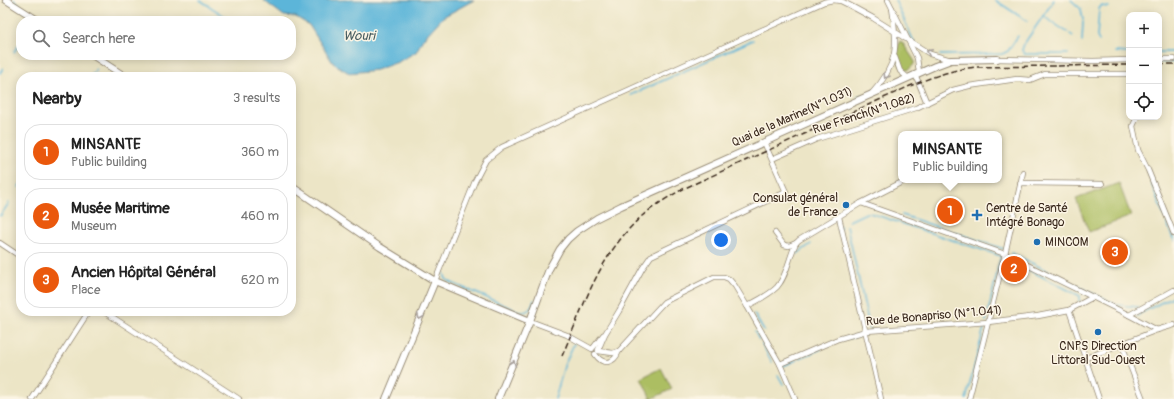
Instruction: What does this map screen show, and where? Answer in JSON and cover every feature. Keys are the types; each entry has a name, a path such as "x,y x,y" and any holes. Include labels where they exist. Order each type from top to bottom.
{"main road":[{"path":"6,0 31,16"},
{"name":"Quai de la Marine(N°1.031)","path":"498,399 553,262 568,239 577,231 597,218 621,206 917,73 951,60 997,59"},
{"path":"100,60 118,72"},
{"path":"296,189 380,247 435,281 530,321"},
{"path":"386,399 435,281"}],"street":[{"path":"435,281 464,206 486,160 502,147 824,2 833,0 841,1 873,18 930,54 951,60"},
{"path":"888,0 917,58 917,73 927,102"},
{"path":"870,95 884,79 890,69 894,53 895,32 892,8"},
{"path":"894,53 898,67 908,78"},
{"name":"Quai de la Marine(N°1.031)","path":"997,59 1092,61 1126,60"},
{"path":"1162,59 1174,59"},
{"name":"Rue French(N°1.082)","path":"772,159 818,139 916,108 954,90 969,86 1017,79 1030,80 1045,74 1126,74"},
{"path":"1136,120 1133,126 1138,150 1148,170 1174,234"},
{"path":"595,350 651,256 786,192 764,142"},
{"path":"969,399 1005,254 1023,172"},
{"path":"775,233 784,245 789,246 861,203 900,183"},
{"path":"1020,183 1102,184"},
{"path":"861,203 1005,254 1157,330"},
{"path":"839,217 881,399"},
{"path":"0,243 16,254"},
{"path":"747,306 772,292 782,280 796,243"},
{"path":"595,350 601,360 611,362 615,359 619,351 664,302 714,277 724,277 729,279 735,286 747,306 780,364 795,399"},
{"path":"1129,315 1174,290"},
{"name":"Rue de Bonapriso (N°1.041)","path":"780,364 838,339 866,332 988,322 1038,316 1069,310 1093,297"},
{"path":"1069,310 1099,399"},
{"path":"32,399 87,316"},
{"path":"111,316 239,399"},
{"path":"530,321 567,334 595,350 613,353 619,351"},
{"path":"1086,358 1157,330 1174,325"},
{"path":"1122,345 1143,399"}],"green space":[{"path":"900,41 914,60 914,64 909,69 905,70 902,68 898,58 898,46"},
{"path":"1119,183 1131,216 1089,232 1076,199"},
{"path":"661,368 672,389 651,399 641,378"}],"water":[{"name":"Wouri","path":"263,0 474,0 443,17 423,39 416,52 398,62 376,70 349,73 333,63 309,25 296,16 284,16"}],"waterway":[{"path":"14,0 19,4"},
{"path":"200,0 224,16"},
{"path":"895,0 914,42"},
{"path":"995,0 1027,21"},
{"path":"1022,50 1024,44 1054,0"},
{"path":"1071,0 1081,9 1083,20"},
{"path":"1099,41 1097,37 1099,9 1101,6 1109,7"},
{"path":"1043,16 1067,32"},
{"path":"1082,42 1083,22"},
{"path":"940,55 1002,54 1008,51 1018,36"},
{"path":"631,95 753,40"},
{"path":"1022,50 1024,54 1068,54"},
{"path":"1115,52 1126,53"},
{"path":"1162,52 1174,52"},
{"path":"1162,62 1174,62"},
{"path":"0,73 3,68"},
{"path":"858,97 862,95"},
{"path":"1151,183 1165,218"},
{"path":"0,216 9,203"},
{"path":"849,221 866,213 870,213 1001,256 986,321"},
{"path":"902,215 1004,249"},
{"path":"1167,223 1174,241"},
{"path":"847,226 870,330"},
{"path":"837,229 840,227 840,229"},
{"path":"797,254 811,244"},
{"path":"1011,253 1050,272"},
{"path":"1015,263 1080,296 1080,301"},
{"path":"444,273 446,279 452,283 521,312 530,309 534,300"},
{"path":"1059,277 1117,305 1139,307"},
{"path":"1137,317 1139,314 1174,296"},
{"path":"754,314 764,331"},
{"path":"966,399 984,328"},
{"path":"755,332 759,340"},
{"path":"848,338 864,335"},
{"path":"555,399 565,363 574,344"},
{"path":"762,344 772,362"},
{"path":"800,358 821,349"},
{"path":"783,366 797,360"},
{"path":"778,375 783,384"}],"railway":[{"path":"1162,64 1174,64"},
{"path":"562,356 594,282 614,247 642,216 652,208 685,188 910,86 950,72 975,67 1126,65"}],"place":[{"name":"Consulat général de France","path":"846,205"},
{"name":"MINSANTE","path":"950,211"},
{"name":"Centre de Santé Intégré Bonago","path":"977,215"},
{"name":"MINCOM","path":"1037,242"},
{"name":"Ancien Hôpital Général","path":"1115,252"},
{"name":"Musée Maritime","path":"1014,269"},
{"name":"CNPS Direction Littoral Sud-Ouest","path":"1098,332"}]}
